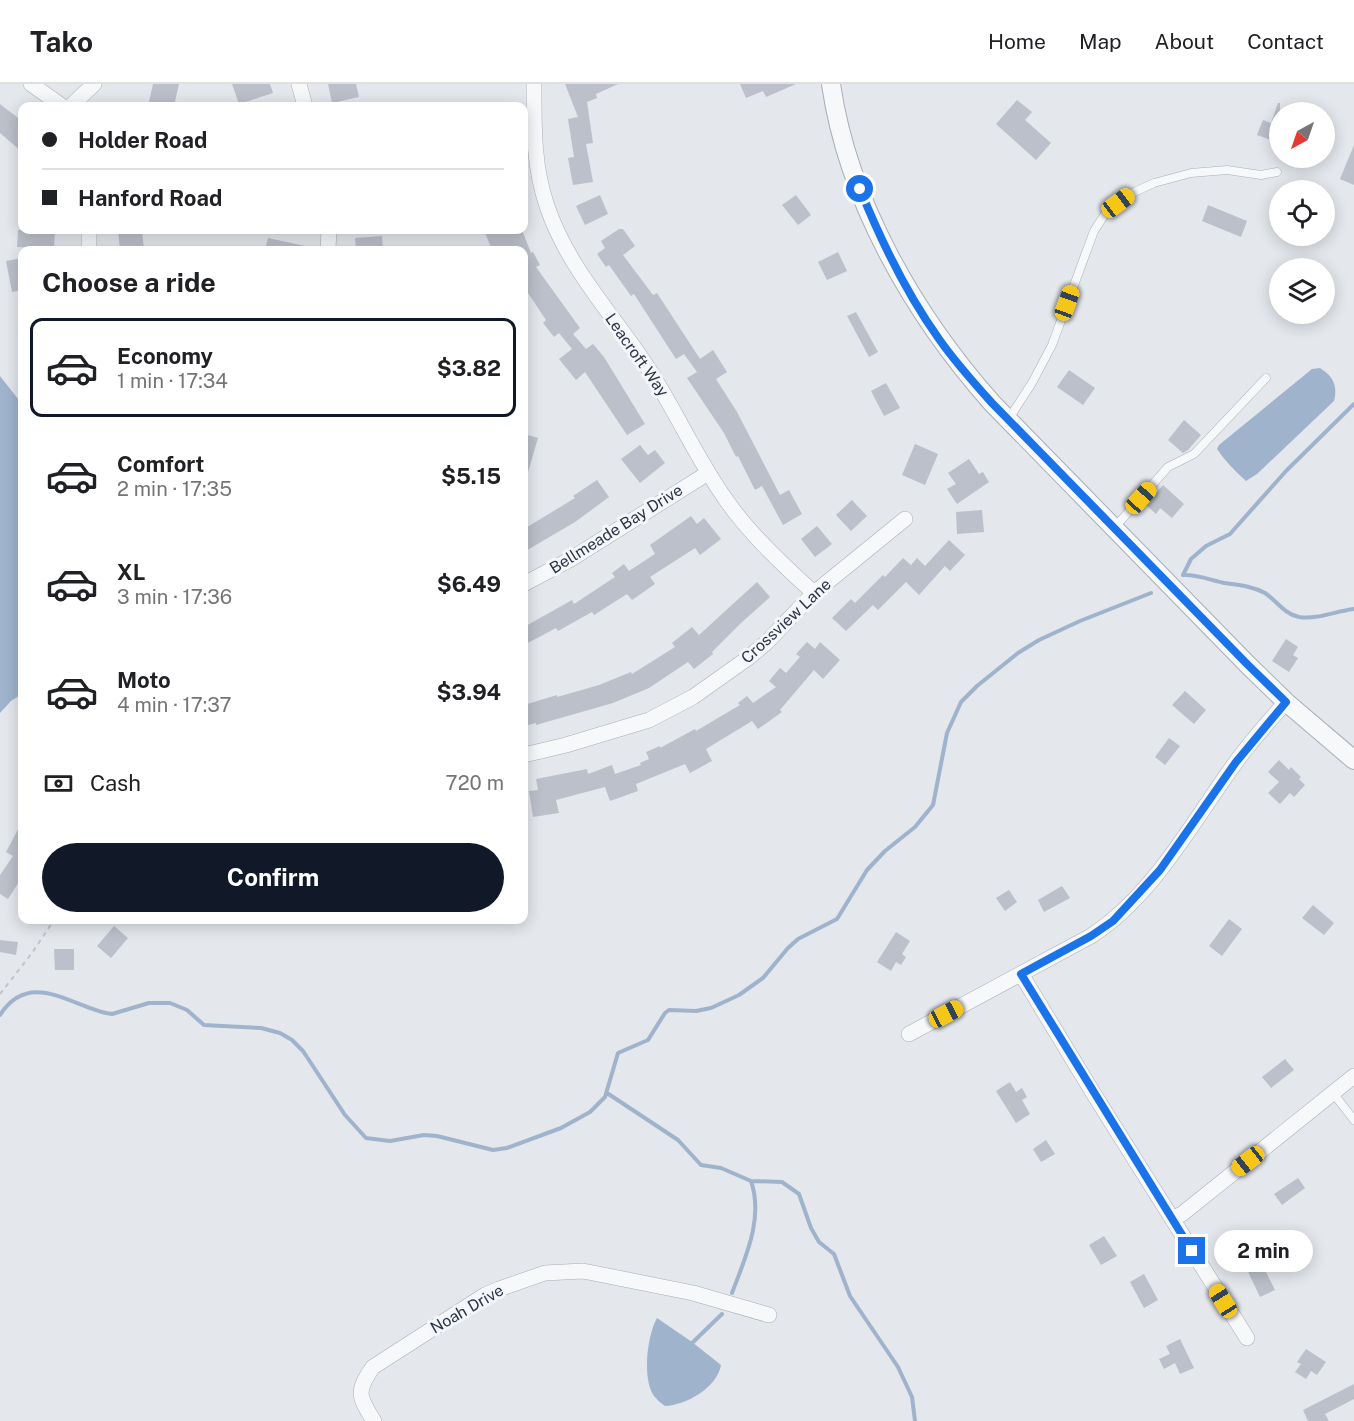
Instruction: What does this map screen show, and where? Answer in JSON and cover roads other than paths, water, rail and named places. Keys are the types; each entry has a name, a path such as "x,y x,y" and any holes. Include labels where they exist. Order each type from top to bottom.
{"street":[{"path":"31,84 56,102"},
{"path":"75,102 94,84"},
{"path":"299,84 304,102"},
{"name":"Leacroft Way","path":"534,84 534,143 538,173 546,204 570,257 669,400 708,473 730,506 813,593"},
{"path":"831,84 845,149 877,229 922,312 966,374 1008,420 1286,702 1354,759"},
{"name":"Bellmeade Bay Drive","path":"528,582 571,559 708,473"},
{"name":"Crossview Lane","path":"528,754 649,720 693,697 723,678 758,651 813,593 905,519"},
{"path":"909,1034 1091,936 1113,921 1160,870 1236,762 1286,702"},
{"path":"1021,974 1247,1338"},
{"path":"1172,1220 1354,1076"},
{"name":"Noah Drive","path":"374,1421 359,1393 373,1367 485,1295 546,1273 584,1271 693,1293 769,1315"}],"lane":[{"path":"1008,420 1032,383 1052,345 1094,231 1107,211 1130,194 1191,173 1227,170 1261,175 1277,172"},
{"path":"1114,528 1168,467 1194,454 1266,378"},
{"path":"1332,1093 1354,1120"}],"water":[{"path":"1320,368 1333,382 1334,401 1257,474 1246,481 1217,449 1219,445 1312,369"},
{"path":"0,376 18,399 18,697 0,713"},
{"path":"657,1318 721,1365 714,1381 707,1388 691,1399 673,1405 665,1406 656,1399 650,1389 648,1379 648,1346"}],"waterway":[{"path":"1354,404 1286,471 1230,534 1206,546 1191,559 1183,575 1198,576 1255,589 1265,593 1289,613 1299,617 1306,618 1354,609"},
{"path":"0,1015 11,1002 23,994 36,992 50,994 112,1014 149,1003 170,1003 187,1010 204,1025 261,1028 280,1033 292,1040 303,1051 345,1115 366,1138 390,1141 424,1135 493,1150 507,1148 561,1128 590,1112 605,1097 618,1053 648,1040 669,1010 696,1011 711,1008 739,995 763,978 798,939 837,919 867,870 885,851 915,827 933,805 947,733 961,702 977,686 1018,653 1039,640 1151,593"},
{"path":"607,1093 678,1140 701,1165 721,1168 751,1181 782,1182 799,1194 811,1228 819,1242 834,1254 850,1296 898,1367 912,1397 915,1421"},
{"path":"732,1293 747,1252 754,1224 754,1195 751,1181"},
{"path":"690,1345 722,1314"}]}
